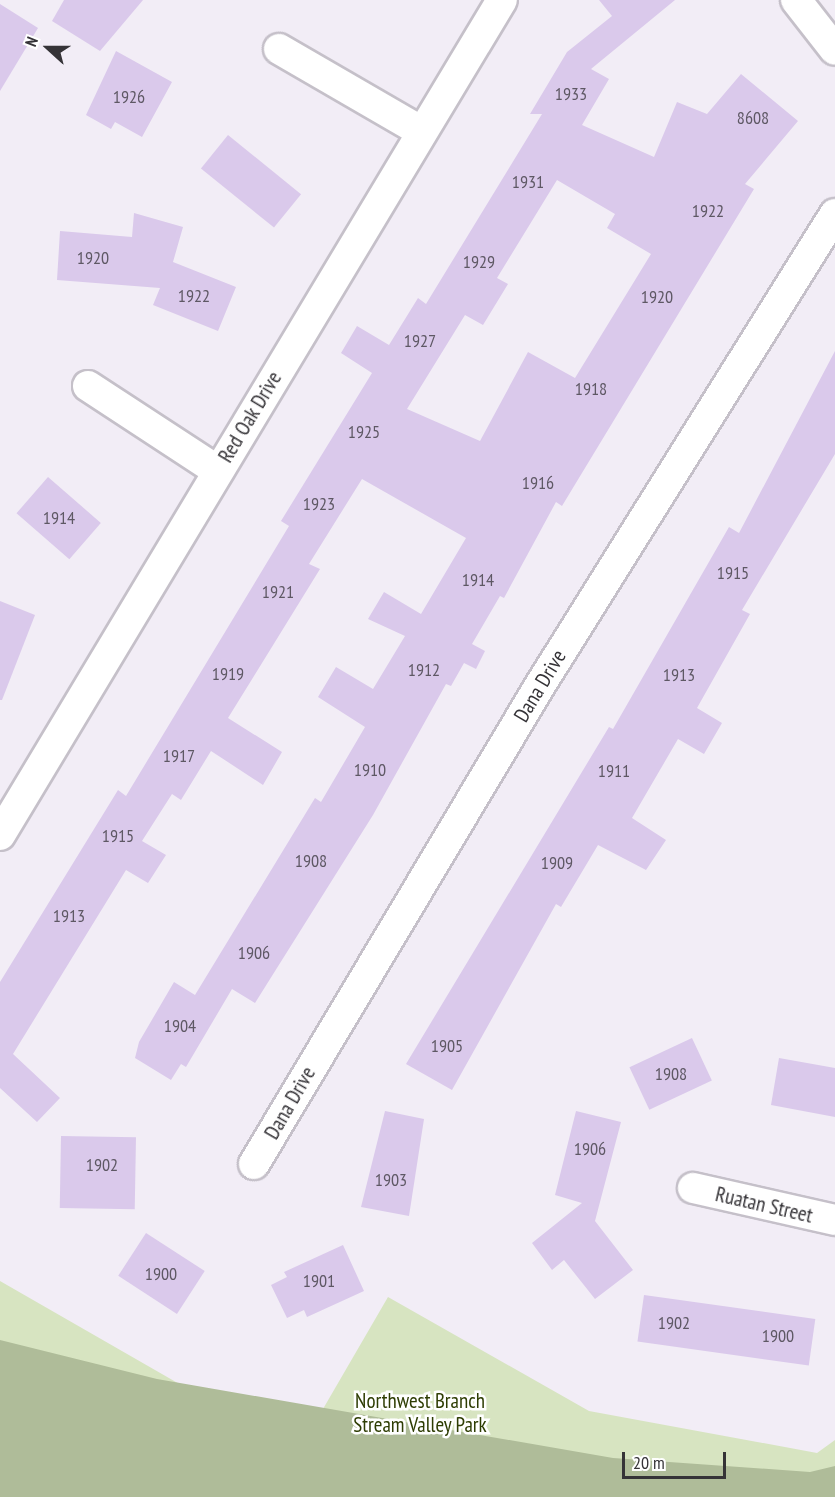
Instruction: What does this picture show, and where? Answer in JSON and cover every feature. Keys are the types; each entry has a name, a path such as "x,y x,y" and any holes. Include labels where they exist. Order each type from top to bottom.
{"street":[{"name":"Red Oak Drive","path":"0,835 10,797 218,471 502,0"},
{"path":"796,0 835,50"},
{"path":"279,50 422,132"},
{"name":"Dana Drive","path":"254,1164 589,606 835,214"},
{"path":"88,386 218,471"},
{"name":"Ruatan Street","path":"693,1188 835,1220"}],"green space":[{"name":"Northwest Branch Stream Valley Park","path":"0,1281 298,1452 388,1297 589,1411 817,1453 835,1440 835,1497 0,1497"},
{"name":"Northwest Branch Stream Valley Park","path":"0,1340 157,1379 613,1458 810,1472 835,1466 835,1497 0,1497"}],"building":[{"path":"64,0 143,0 100,51 52,21"},
{"path":"599,0 675,0 591,69 609,79 582,125 654,157 677,102 707,114 741,74 798,121 745,184 754,189 562,506 556,502 504,598 500,596 472,644 485,651 476,669 464,663 451,686 446,684 373,815 255,1003 232,989 186,1067 181,1064 171,1080 135,1058 139,1042 174,982 195,995 315,798 321,802 365,727 318,697 336,667 373,689 405,636 368,619 384,592 421,614 466,538 362,479 309,564 320,569 228,718 282,752 263,785 211,751 181,800 172,794 142,841 166,855 148,883 126,870 13,1054 60,1098 37,1122 0,1088 0,982 118,790 126,796 289,526 281,521 372,373 341,353 357,326 389,345 418,298 426,304 542,114 530,114 567,52 612,16","holes":["557,180 615,214 607,228 651,254 575,378 528,352 480,441 407,409 465,315 483,325 508,284 497,278"]},
{"path":"0,4 38,28 0,91"},
{"path":"116,51 172,82 142,137 115,122 111,129 86,115"},
{"path":"228,135 301,194 274,228 201,168"},
{"path":"134,213 183,227 173,262 236,287 218,331 153,305 160,288 57,280 60,231 132,237"},
{"path":"835,351 835,454 742,610 750,614 697,708 722,723 704,754 678,739 632,818 666,840 646,870 598,845 561,907 556,904 452,1090 406,1064 609,727 613,729 729,527 739,533"},
{"path":"48,477 101,523 69,559 17,513"},
{"path":"0,601 35,615 2,700 0,700"},
{"path":"692,1038 712,1081 649,1110 629,1067"},
{"path":"779,1058 835,1068 835,1117 771,1105"},
{"path":"385,1111 424,1119 409,1216 361,1207"},
{"path":"576,1111 621,1122 595,1221 633,1270 595,1299 564,1260 552,1270 532,1243 582,1203 555,1195"},
{"path":"61,1136 136,1137 135,1209 60,1208"},
{"path":"146,1233 205,1271 177,1314 118,1276"},
{"path":"343,1245 364,1291 307,1317 304,1310 287,1318 271,1285 287,1277 284,1272"},
{"path":"644,1295 815,1319 809,1366 637,1342"}]}
